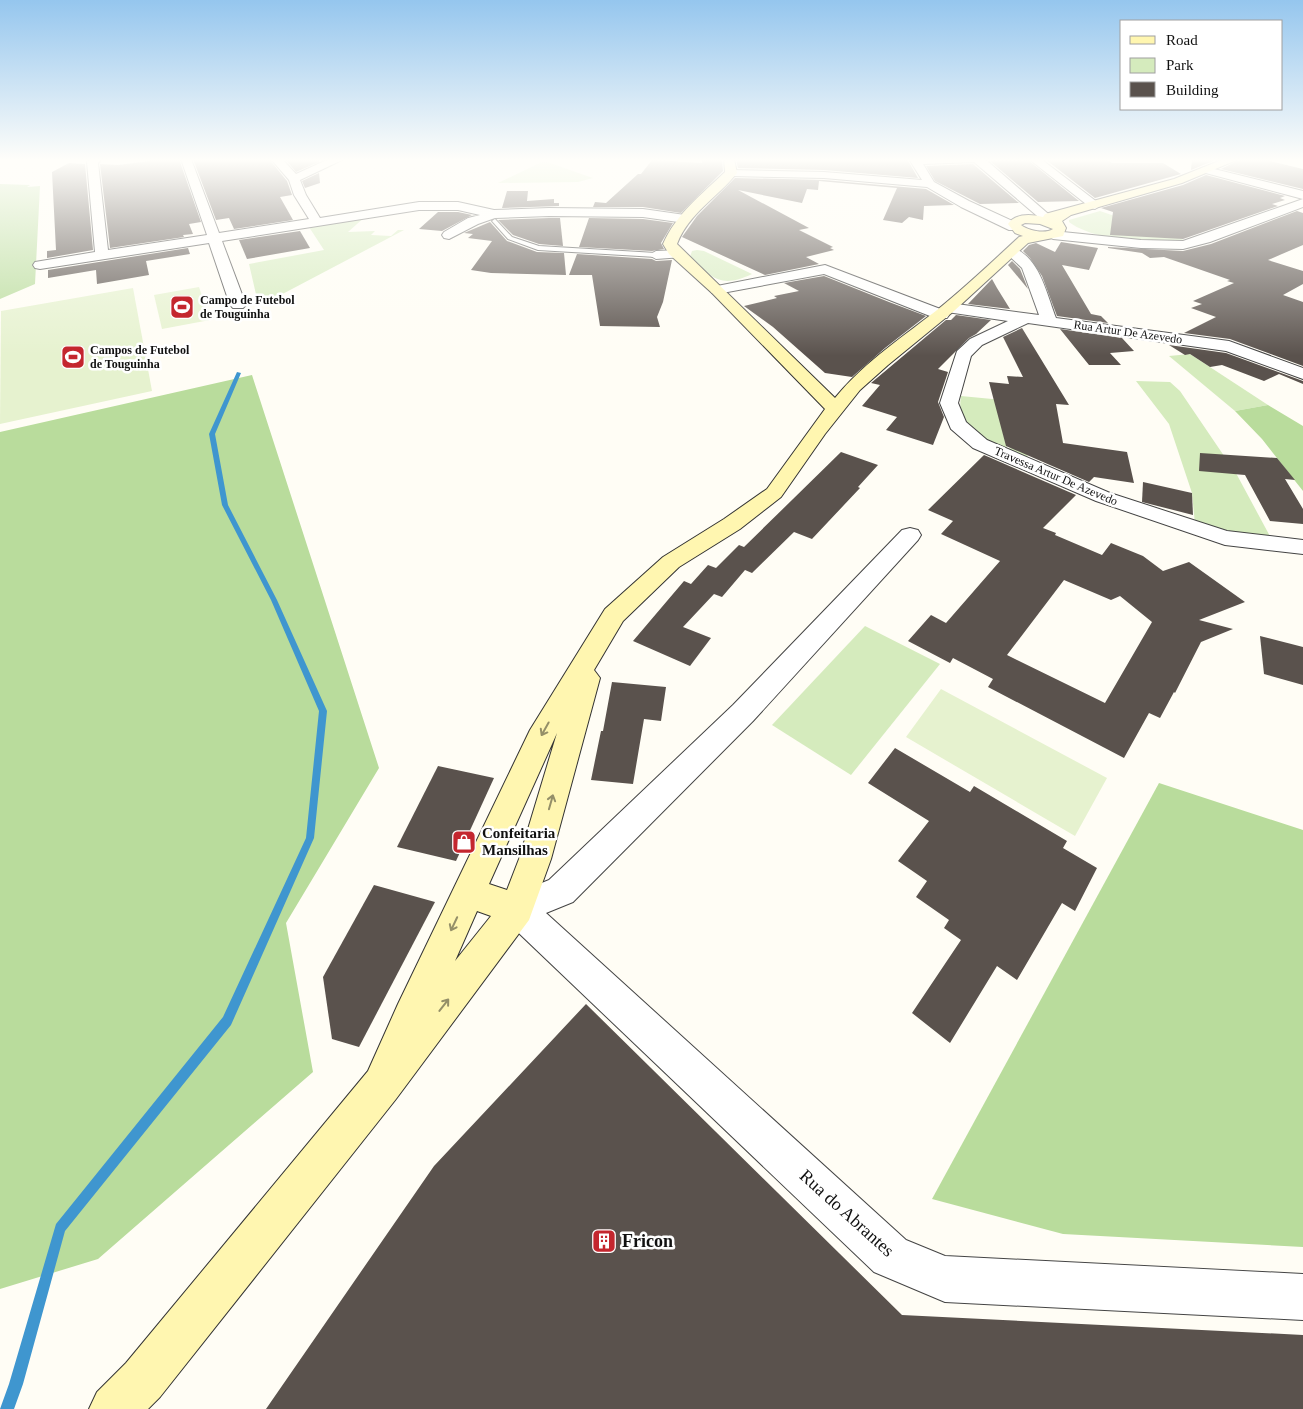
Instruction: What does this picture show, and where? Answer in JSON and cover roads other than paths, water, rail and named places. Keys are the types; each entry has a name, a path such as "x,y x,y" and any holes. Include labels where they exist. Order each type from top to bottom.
{"main road":[{"path":"681,225 672,237 670,244 678,254 835,408"},
{"path":"382,1085 544,730 614,615 671,562 732,524 774,493 818,430 859,382 945,311 1038,228 1049,225"},
{"path":"806,378 829,383 859,382"},
{"path":"114,1409 143,1380 382,1085 517,909 535,859 583,688 607,628"},
{"path":"469,893 517,909"}],"street":[{"path":"99,225 102,254"},
{"path":"208,225 238,305"},
{"path":"40,265 293,225"},
{"path":"449,235 467,225"},
{"path":"1027,225 1093,239 1140,244 1183,245 1244,225"},
{"path":"1035,225 1038,228"},
{"path":"1012,252 1028,266 1049,321"},
{"path":"656,255 678,254"},
{"name":"Rua Artur De Azevedo","path":"716,290 825,269 945,311 1027,318 1229,346 1303,374"},
{"name":"Travessa Artur De Azevedo","path":"1027,318 976,342 963,356 949,403 958,425 980,444 1103,497 1225,538 1303,547"},
{"path":"517,909 561,891 743,713 910,535"},
{"name":"Rua do Abrantes","path":"517,909 890,1256 945,1279 1303,1297"}],"lane":[{"path":"501,225 510,238 538,248 656,255"}],"waterway":[{"path":"7,1409 16,1384 60,1228 227,1021 310,838 323,711 274,600 225,505 212,434 239,373"}],"place":[{"name":"Campo de Futebol de Touguinha","path":"182,307"},
{"name":"Campos de Futebol de Touguinha","path":"73,357"},
{"name":"Confeitaria Mansilhas","path":"464,842"},
{"name":"Fricon","path":"604,1241"}]}
